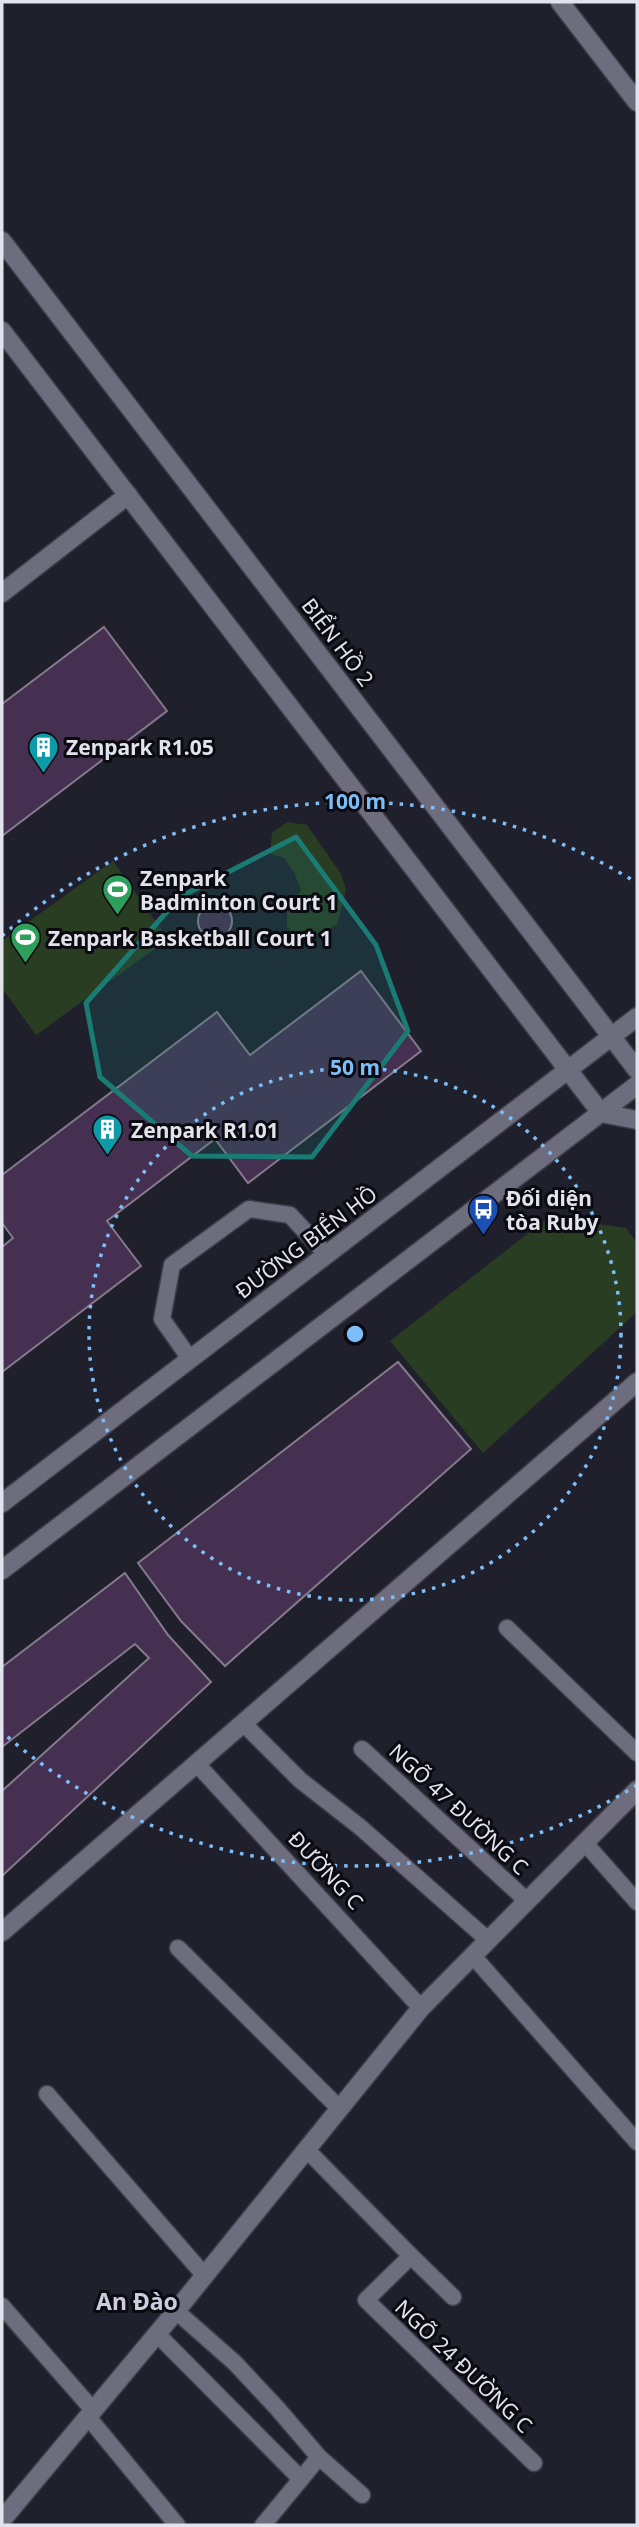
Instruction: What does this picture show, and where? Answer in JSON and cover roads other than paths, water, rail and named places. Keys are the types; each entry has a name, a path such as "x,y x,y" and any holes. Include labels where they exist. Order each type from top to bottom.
{"street":[{"path":"560,2 637,103"},
{"name":"BIỂN HỒ 2","path":"2,241 637,1070"},
{"path":"2,331 601,1113 637,1120"},
{"path":"2,593 128,495"},
{"name":"ĐƯỜNG BIỂN HỒ","path":"2,1503 637,1017"},
{"path":"2,1570 637,1085"},
{"path":"2,1932 637,1382"},
{"path":"2,2520 205,2276 421,2008 637,1790"}],"lane":[{"path":"191,1359 162,1319 172,1265 249,1209 290,1215 327,1255"},
{"path":"506,1628 637,1753"},
{"path":"243,1723 300,1780 360,1827 488,1940"},
{"name":"NGÕ 47 ĐƯỜNG C","path":"362,1749 527,1901"},
{"name":"ĐƯỜNG C","path":"196,1763 421,2008"},
{"path":"585,1843 637,1902"},
{"path":"178,1948 340,2109"},
{"path":"473,1956 637,2142"},
{"path":"47,2094 205,2276"},
{"path":"307,2150 453,2297"},
{"name":"NGÕ 24 ĐƯỜNG C","path":"411,2256 366,2300 534,2463"},
{"path":"2,2306 177,2525"},
{"path":"176,2311 234,2363 277,2407 319,2457 362,2495"},
{"path":"157,2334 301,2479"},
{"path":"263,2525 319,2457"}],"place":[{"name":"Zenpark R1.05","path":"43,774"},
{"name":"Zenpark Badminton Court 1","path":"117,917"},
{"name":"Zenpark Basketball Court 1","path":"25,965"},
{"name":"Zenpark R1.01","path":"108,1157"},
{"name":"Đối diện tòa Ruby","path":"483,1237"}],"district":[{"name":"An Đào","path":"137,2301"}]}
